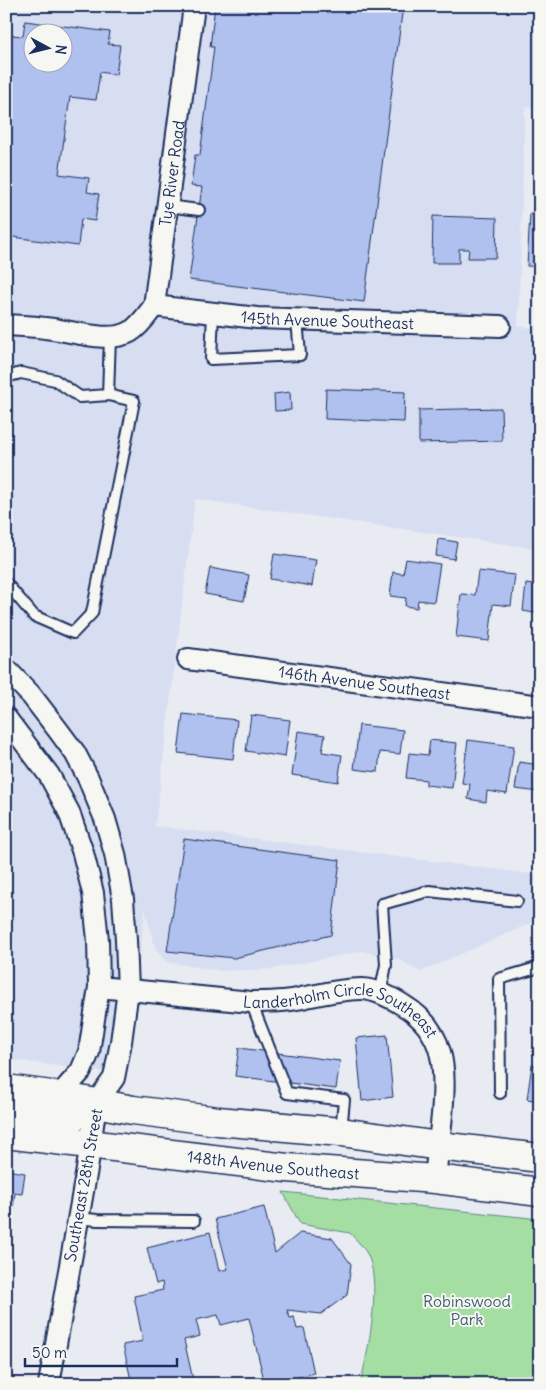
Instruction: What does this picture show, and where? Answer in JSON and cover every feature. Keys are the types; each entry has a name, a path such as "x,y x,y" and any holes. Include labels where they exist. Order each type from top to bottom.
{"main road":[{"path":"6,1089 218,1121 341,1132 540,1158"},
{"path":"6,1114 51,1119 73,1117 96,1103"},
{"name":"148th Avenue Southeast","path":"6,1134 287,1168 435,1179 540,1192"}],"street":[{"name":"Tye River Road","path":"154,306 194,6"},
{"name":"145th Avenue Southeast","path":"154,306 257,318 500,326"},
{"path":"6,325 46,328 110,337 132,331 154,306"},
{"name":"146th Avenue Southeast","path":"188,659 540,706"},
{"path":"6,669 31,694 75,753 105,819 115,854 124,899 128,990"},
{"path":"6,718 49,776 69,812 83,852 93,893 98,940 99,988 89,1052 81,1071 59,1096"},
{"name":"Landerholm Circle Southeast","path":"99,988 251,1002 294,1000 345,990 364,989 397,1000 425,1021 434,1034 445,1074 435,1179"},
{"name":"Southeast 28th Street","path":"49,1384 96,1103 114,1078 128,990"}],"lane":[{"path":"167,206 199,210"},
{"path":"213,312 211,359 300,354 297,319"},
{"path":"108,395 110,337"},
{"path":"6,377 21,373 55,380 80,397 108,395 134,401 92,613 73,634 34,616 6,583"},
{"path":"380,994 386,965 382,904 429,891 517,901"},
{"path":"500,1092 499,980 540,967"},
{"path":"251,1002 287,1092 344,1100 341,1132"},
{"path":"78,1218 97,1220 194,1221"}],"shaded area":[{"path":"6,6 540,6 540,105 525,108 518,327 540,328 540,549 195,499 155,826 540,875 540,919 420,972 398,959 362,951 272,969 222,971 166,962 155,948 145,909 126,1075 6,1059"}],"green space":[{"name":"Robinswood Park","path":"283,1192 540,1219 540,1384 360,1384 370,1339 374,1303 374,1286 368,1255 350,1233 300,1224"}],"building":[{"path":"215,6 403,6 364,302 189,280 202,187 191,186 195,155 200,155 214,47 210,47"},
{"path":"72,27 110,32 108,44 120,45 116,75 100,72 96,100 70,97 59,174 89,178 87,192 99,194 95,221 81,219 78,246 6,236 6,42 10,43 11,35 22,36 22,72 72,72"},
{"path":"530,214 540,214 540,267 527,266"},
{"path":"433,216 497,218 496,258 468,258 469,249 459,249 459,263 432,263"},
{"path":"326,389 405,392 404,422 325,419"},
{"path":"290,392 291,410 275,411 274,394"},
{"path":"540,403 540,436 536,436 531,404"},
{"path":"501,408 502,441 419,443 419,410"},
{"path":"438,539 457,542 454,559 436,556"},
{"path":"274,554 316,560 312,586 270,579"},
{"path":"406,559 440,564 434,602 418,600 417,608 405,606 406,598 390,596 393,572 403,574"},
{"path":"210,568 249,575 244,601 205,594"},
{"path":"478,571 515,575 511,606 493,604 489,641 456,637 461,594 475,595"},
{"path":"526,584 540,586 540,614 523,611"},
{"path":"183,714 237,720 233,759 178,753"},
{"path":"251,715 290,720 285,757 246,751"},
{"path":"359,725 403,730 400,754 380,752 378,772 354,769"},
{"path":"298,731 325,735 322,752 342,755 338,782 292,775"},
{"path":"430,740 457,743 452,788 426,785 426,780 406,778 409,753 428,755"},
{"path":"468,740 514,746 507,794 487,791 486,802 468,799 470,784 462,783"},
{"path":"519,762 540,765 540,792 515,789"},
{"path":"538,822 540,823 540,842 535,841"},
{"path":"184,839 340,860 331,935 234,958 167,951"},
{"path":"387,1035 393,1097 362,1101 356,1038"},
{"path":"239,1048 340,1061 336,1089 235,1076"},
{"path":"532,1065 540,1066 540,1101 527,1099"},
{"path":"6,1170 25,1173 22,1194 15,1193 6,1259"},
{"path":"264,1207 275,1253 300,1233 332,1238 351,1264 347,1295 321,1314 287,1310 290,1318 294,1317 297,1329 304,1328 314,1373 272,1384 265,1384 249,1318 221,1325 218,1315 196,1320 200,1336 184,1340 194,1384 132,1384 123,1345 143,1341 134,1296 163,1290 162,1282 156,1284 147,1248 210,1232 219,1271 228,1269 215,1219"}]}
